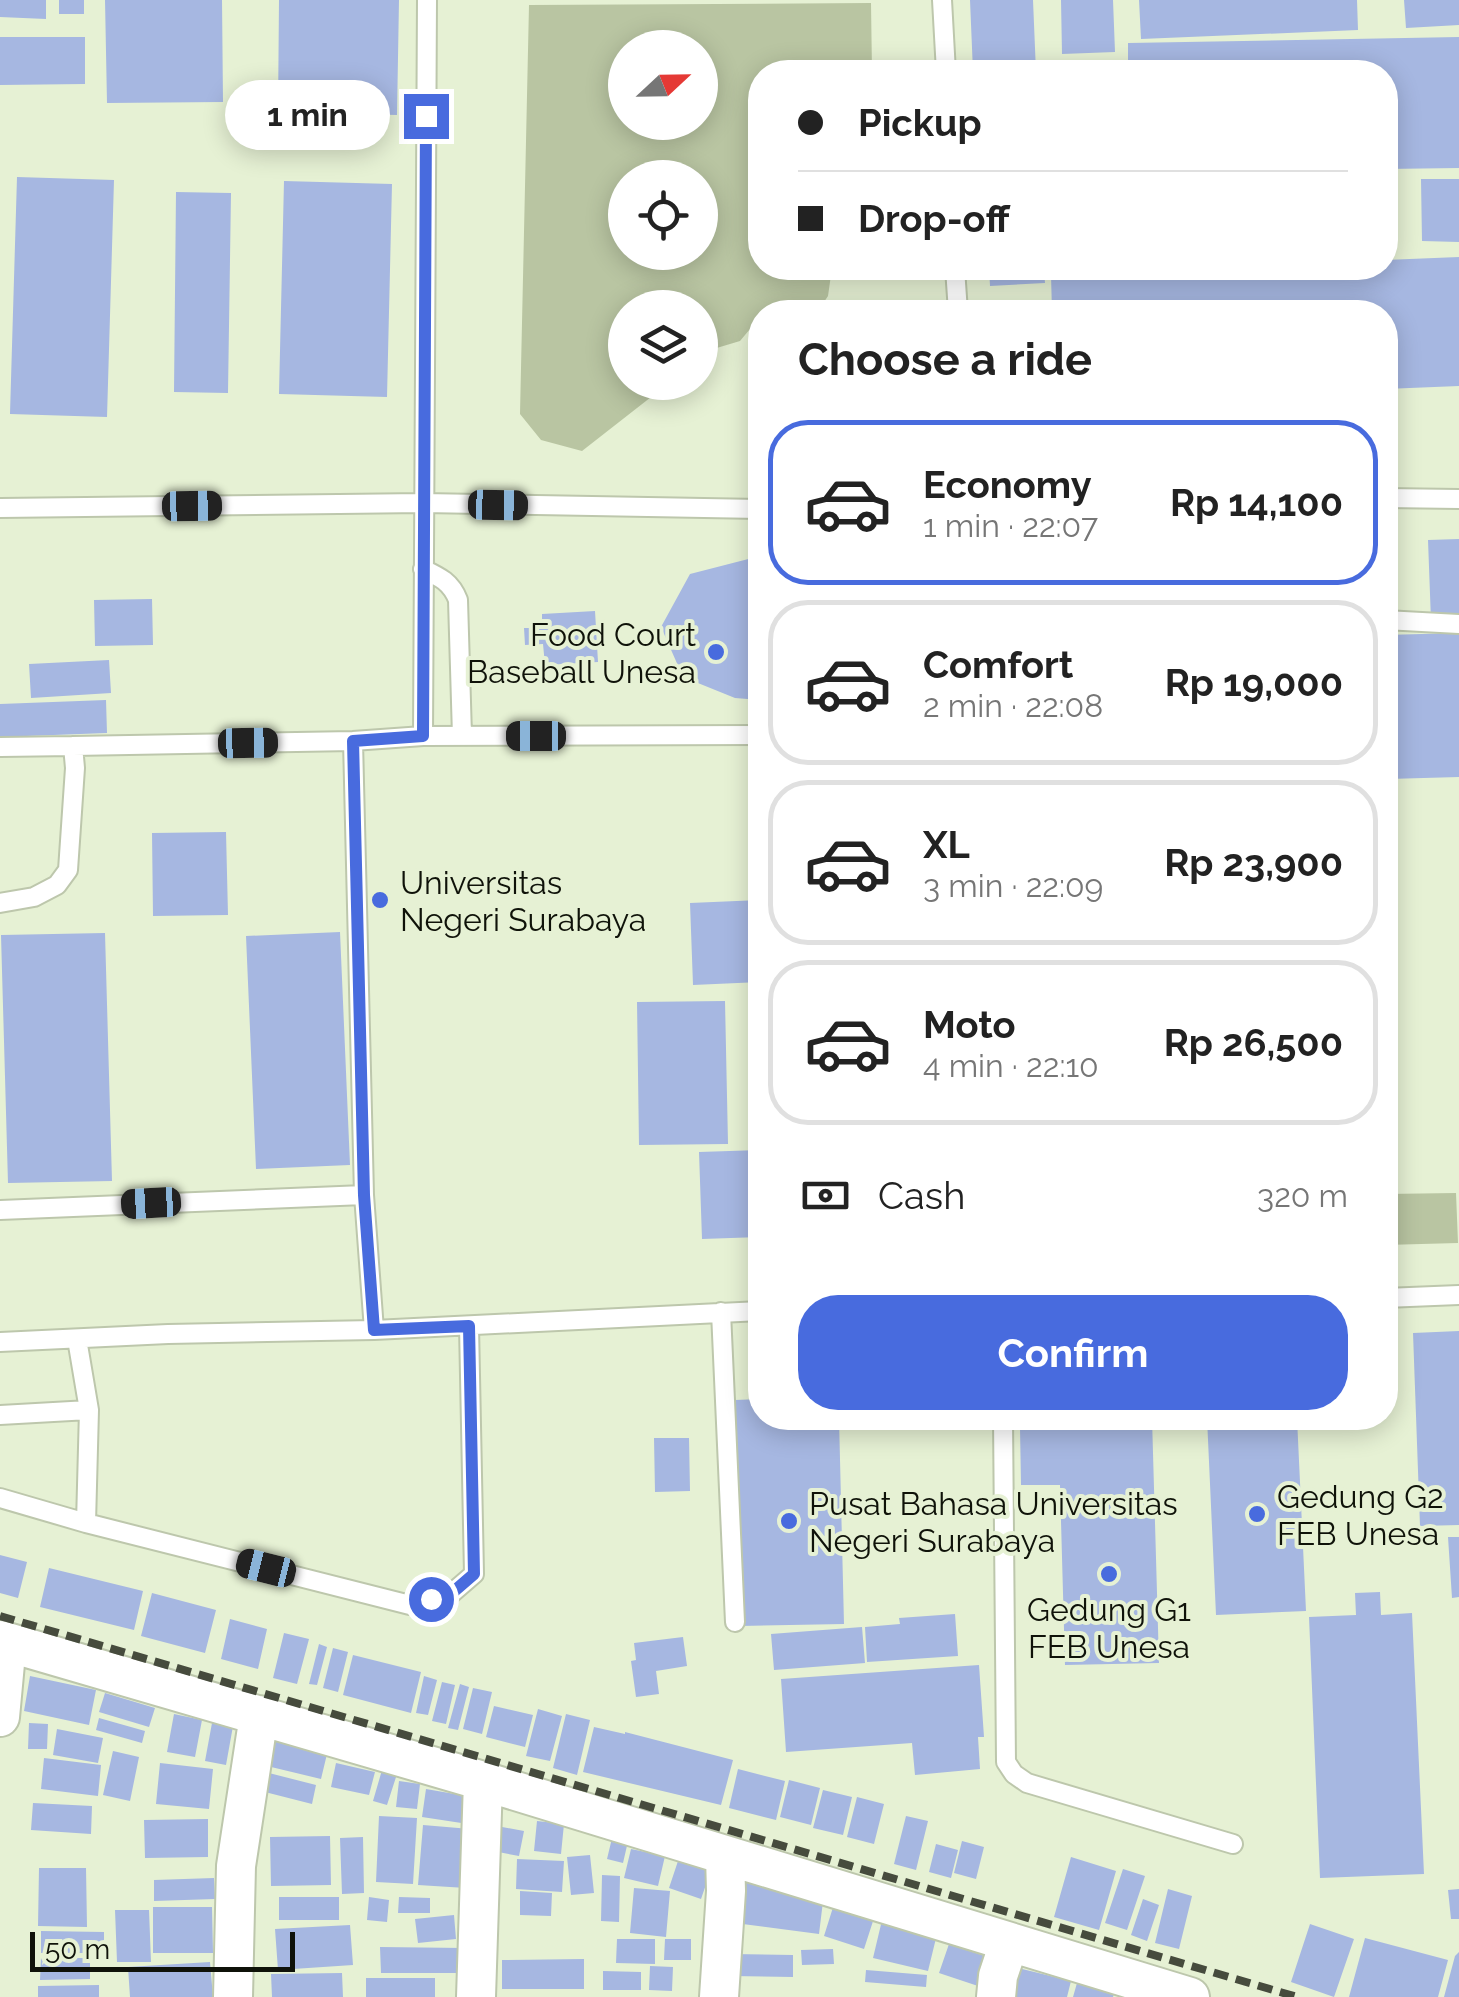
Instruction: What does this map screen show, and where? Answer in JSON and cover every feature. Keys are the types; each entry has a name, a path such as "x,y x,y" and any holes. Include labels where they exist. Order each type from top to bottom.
{"street":[{"path":"0,1717 4,1641 483,1781 1190,1997"},
{"path":"233,1997 236,1866 258,1715"},
{"path":"476,1997 483,1781"},
{"path":"719,1997 725,1856"},
{"path":"996,1997 1008,1943"}],"lane":[{"path":"423,736 427,0"},
{"path":"942,0 945,60"},
{"path":"1398,498 1459,499"},
{"path":"0,508 423,504 748,509"},
{"path":"422,569 446,580 458,600 462,736"},
{"path":"1398,621 1459,624"},
{"path":"0,747 353,741 423,736 748,735"},
{"path":"353,741 364,1195 374,1330"},
{"path":"0,903 34,898 56,884 68,870 73,746"},
{"path":"0,1210 364,1195"},
{"path":"1398,1297 1459,1295"},
{"path":"0,1342 374,1330 748,1311"},
{"path":"720,1312 735,1622"},
{"path":"0,1498 410,1605 452,1593 474,1574 469,1326"},
{"path":"77,1339 89,1410 86,1523"},
{"path":"0,1414 89,1410"},
{"path":"1003,1430 1006,1762 1014,1774 1028,1783 1233,1844"}],"green space":[{"path":"871,3 872,60 748,60 748,280 830,280 825,300 748,300 748,331 740,341 718,348 718,290 608,290 608,400 647,400 582,451 541,440 520,414 529,5"},
{"path":"1456,1193 1458,1243 1398,1245 1398,1194"}],"building":[{"path":"0,0 46,0 46,19 0,17"},
{"path":"59,0 84,0 84,14 59,14"},
{"path":"105,0 222,0 223,102 107,103"},
{"path":"279,0 399,0 397,115 278,112"},
{"path":"970,0 1033,0 1036,60 972,60"},
{"path":"1061,0 1113,0 1115,52 1062,54"},
{"path":"1139,0 1357,0 1358,30 1141,39"},
{"path":"1404,0 1459,0 1459,25 1406,28"},
{"path":"0,37 85,37 85,84 0,85"},
{"path":"1459,37 1459,168 1398,169 1398,60 1128,60 1128,43"},
{"path":"17,177 114,180 107,417 10,414"},
{"path":"1421,179 1459,179 1459,242 1422,241"},
{"path":"284,181 392,184 387,397 279,394"},
{"path":"176,192 231,193 228,393 174,392"},
{"path":"1459,257 1459,386 1398,388 1398,300 1052,300 1051,280 1398,280 1398,259"},
{"path":"990,280 1045,280 1045,283 990,286"},
{"path":"1459,539 1459,620 1431,621 1428,540"},
{"name":"Food Court Baseball Unesa","path":"748,559 748,699 735,698 683,677 661,627 690,574"},
{"path":"152,599 153,645 95,646 94,600"},
{"path":"595,611 598,662 545,665 543,644 525,645 524,628 542,628 542,614"},
{"path":"1459,633 1459,777 1398,779 1398,635"},
{"path":"109,660 111,693 31,698 29,664"},
{"path":"106,700 107,733 0,737 0,704"},
{"path":"226,832 228,915 153,916 152,833"},
{"path":"748,901 748,983 693,985 690,903"},
{"path":"340,932 350,1165 256,1169 246,936"},
{"path":"105,933 112,1181 8,1183 1,935"},
{"path":"725,1001 728,1144 639,1145 637,1002"},
{"path":"748,1150 748,1237 702,1239 699,1152"},
{"path":"1459,1331 1459,1525 1420,1526 1413,1333"},
{"name":"Pusat Bahasa Universitas Negeri Surabaya","path":"748,1399 748,1430 839,1430 844,1624 740,1626 735,1400"},
{"name":"Gedung G1 FEB Unesa","path":"1020,1430 1152,1430 1159,1663 1065,1665 1060,1485 1021,1485"},
{"name":"Gedung G2 FEB Unesa","path":"1208,1430 1298,1430 1306,1611 1216,1615"},
{"path":"654,1438 689,1438 690,1491 655,1492"},
{"path":"1448,1537 1459,1537 1459,1597 1452,1598"},
{"path":"0,1555 27,1562 18,1598 0,1593"},
{"path":"49,1568 143,1591 134,1630 40,1607"},
{"path":"1380,1592 1381,1615 1412,1613 1424,1874 1320,1878 1309,1617 1356,1615 1355,1593"},
{"path":"152,1593 216,1610 205,1653 141,1636"},
{"path":"955,1614 958,1656 867,1662 865,1627 900,1624 899,1618"},
{"path":"230,1619 267,1629 258,1669 221,1659"},
{"path":"862,1627 865,1663 774,1670 771,1634"},
{"path":"284,1633 309,1639 297,1684 273,1678"},
{"path":"683,1637 687,1666 656,1671 659,1694 636,1697 631,1661 636,1660 634,1643"},
{"path":"319,1644 327,1647 317,1685 309,1684"},
{"path":"333,1648 348,1652 338,1692 323,1688"},
{"path":"353,1655 421,1672 411,1713 343,1695"},
{"path":"979,1665 984,1737 978,1737 980,1769 915,1775 912,1743 786,1752 781,1679"},
{"path":"30,1676 96,1690 89,1725 24,1711"},
{"path":"424,1676 437,1680 428,1715 416,1713"},
{"path":"442,1682 455,1685 446,1724 432,1721"},
{"path":"460,1684 469,1687 458,1730 448,1728"},
{"path":"473,1688 492,1692 482,1734 463,1729"},
{"path":"105,1693 155,1708 149,1727 99,1712"},
{"path":"494,1706 533,1715 525,1747 486,1737"},
{"path":"538,1709 562,1716 550,1761 526,1756"},
{"path":"174,1714 202,1720 195,1757 167,1752"},
{"path":"566,1714 590,1720 577,1775 553,1768"},
{"path":"99,1718 145,1731 142,1743 96,1730"},
{"path":"29,1723 48,1724 47,1749 28,1749"},
{"path":"212,1723 233,1726 226,1765 205,1761"},
{"path":"594,1727 733,1760 721,1805 583,1772"},
{"path":"57,1729 103,1738 98,1763 53,1755"},
{"path":"274,1740 327,1754 321,1779 267,1766"},
{"path":"113,1751 139,1757 130,1801 103,1795"},
{"path":"44,1758 101,1765 98,1796 41,1789"},
{"path":"160,1763 213,1769 209,1809 156,1804"},
{"path":"336,1763 375,1772 369,1795 331,1787"},
{"path":"738,1769 785,1781 776,1820 729,1808"},
{"path":"382,1770 397,1774 387,1805 373,1801"},
{"path":"265,1772 316,1785 312,1804 261,1791"},
{"path":"789,1780 820,1788 811,1825 780,1817"},
{"path":"399,1781 420,1784 417,1809 396,1807"},
{"path":"426,1789 472,1797 468,1824 422,1817"},
{"path":"823,1790 852,1797 843,1835 813,1828"},
{"path":"857,1797 884,1804 874,1844 847,1837"},
{"path":"33,1803 92,1806 91,1834 31,1830"},
{"path":"379,1816 417,1818 413,1884 376,1882"},
{"path":"906,1816 928,1821 916,1870 894,1864"},
{"path":"208,1819 208,1857 145,1858 144,1820"},
{"path":"537,1821 564,1824 561,1854 534,1851"},
{"path":"423,1825 470,1829 466,1888 418,1885"},
{"path":"497,1826 524,1831 519,1856 493,1851"},
{"path":"613,1834 629,1837 623,1863 607,1859"},
{"path":"330,1836 331,1885 271,1886 270,1837"},
{"path":"363,1837 364,1893 342,1894 340,1838"},
{"path":"962,1841 984,1847 976,1879 954,1873"},
{"path":"936,1844 958,1850 951,1878 929,1872"},
{"path":"631,1849 665,1856 658,1886 624,1878"},
{"path":"590,1855 594,1893 571,1895 567,1857"},
{"path":"1071,1857 1116,1871 1099,1930 1054,1917"},
{"path":"679,1858 711,1870 701,1899 669,1888"},
{"path":"517,1859 564,1861 562,1892 516,1889"},
{"path":"39,1868 86,1868 87,1927 38,1926"},
{"path":"1123,1869 1145,1876 1127,1930 1105,1923"},
{"path":"602,1875 620,1876 619,1922 601,1921"},
{"path":"214,1878 215,1899 154,1901 154,1880"},
{"path":"732,1881 824,1893 819,1934 727,1922"},
{"path":"634,1888 670,1891 666,1937 630,1933"},
{"path":"1168,1889 1192,1896 1179,1949 1155,1943"},
{"path":"1459,1889 1459,1919 1451,1919 1448,1890"},
{"path":"520,1891 552,1893 551,1916 520,1915"},
{"path":"279,1897 339,1897 339,1920 279,1920"},
{"path":"369,1897 389,1900 387,1922 367,1920"},
{"path":"399,1897 430,1898 430,1913 398,1913"},
{"path":"1143,1899 1159,1905 1147,1941 1131,1935"},
{"path":"835,1901 875,1915 864,1949 824,1936"},
{"path":"153,1907 212,1907 213,1953 153,1953"},
{"path":"115,1910 149,1910 151,1962 117,1962"},
{"path":"454,1915 456,1939 418,1943 415,1919"},
{"path":"883,1916 938,1930 928,1971 873,1958"},
{"path":"1310,1924 1354,1939 1334,1997 1291,1982"},
{"path":"350,1925 353,1965 278,1970 275,1929"},
{"path":"41,1931 104,1932 104,1953 41,1953"},
{"path":"1365,1938 1448,1960 1438,1997 1349,1997"},
{"path":"617,1939 655,1939 655,1964 616,1963"},
{"path":"665,1939 691,1939 691,1960 664,1960"},
{"path":"949,1944 994,1959 984,1988 939,1973"},
{"path":"380,1947 464,1948 465,1973 381,1973"},
{"path":"833,1949 834,1964 802,1965 801,1950"},
{"path":"1459,1952 1459,1997 1444,1997 1455,1956"},
{"path":"731,1954 793,1955 793,1977 731,1976"},
{"path":"41,1958 90,1958 90,1979 40,1980"},
{"path":"584,1959 584,1989 502,1989 502,1960"},
{"path":"210,1962 213,1997 130,1997 128,1967"},
{"path":"650,1966 673,1967 672,1991 649,1990"},
{"path":"1010,1966 1071,1981 1067,1997 1003,1997"},
{"path":"866,1970 927,1975 926,1987 865,1982"},
{"path":"603,1971 641,1972 641,1990 603,1990"},
{"path":"342,1973 343,1997 272,1997 271,1974"},
{"path":"366,1978 435,1978 435,1997 366,1997"},
{"path":"1077,1983 1114,1994 1113,1997 1073,1997"},
{"path":"99,1985 99,1997 38,1997 38,1986"}],"railway":[{"path":"0,1616 1297,1997"}],"place":[{"name":"Food Court Baseball Unesa","path":"716,652"},
{"name":"Universitas Negeri Surabaya","path":"380,900"},
{"name":"Gedung G2 FEB Unesa","path":"1257,1514"},
{"name":"Pusat Bahasa Universitas Negeri Surabaya","path":"789,1521"},
{"name":"Gedung G1 FEB Unesa","path":"1109,1574"}],"route":[{"path":"426,116 423,736 353,741 364,1195 374,1330 469,1326 474,1574 452,1593 431,1599"}]}
